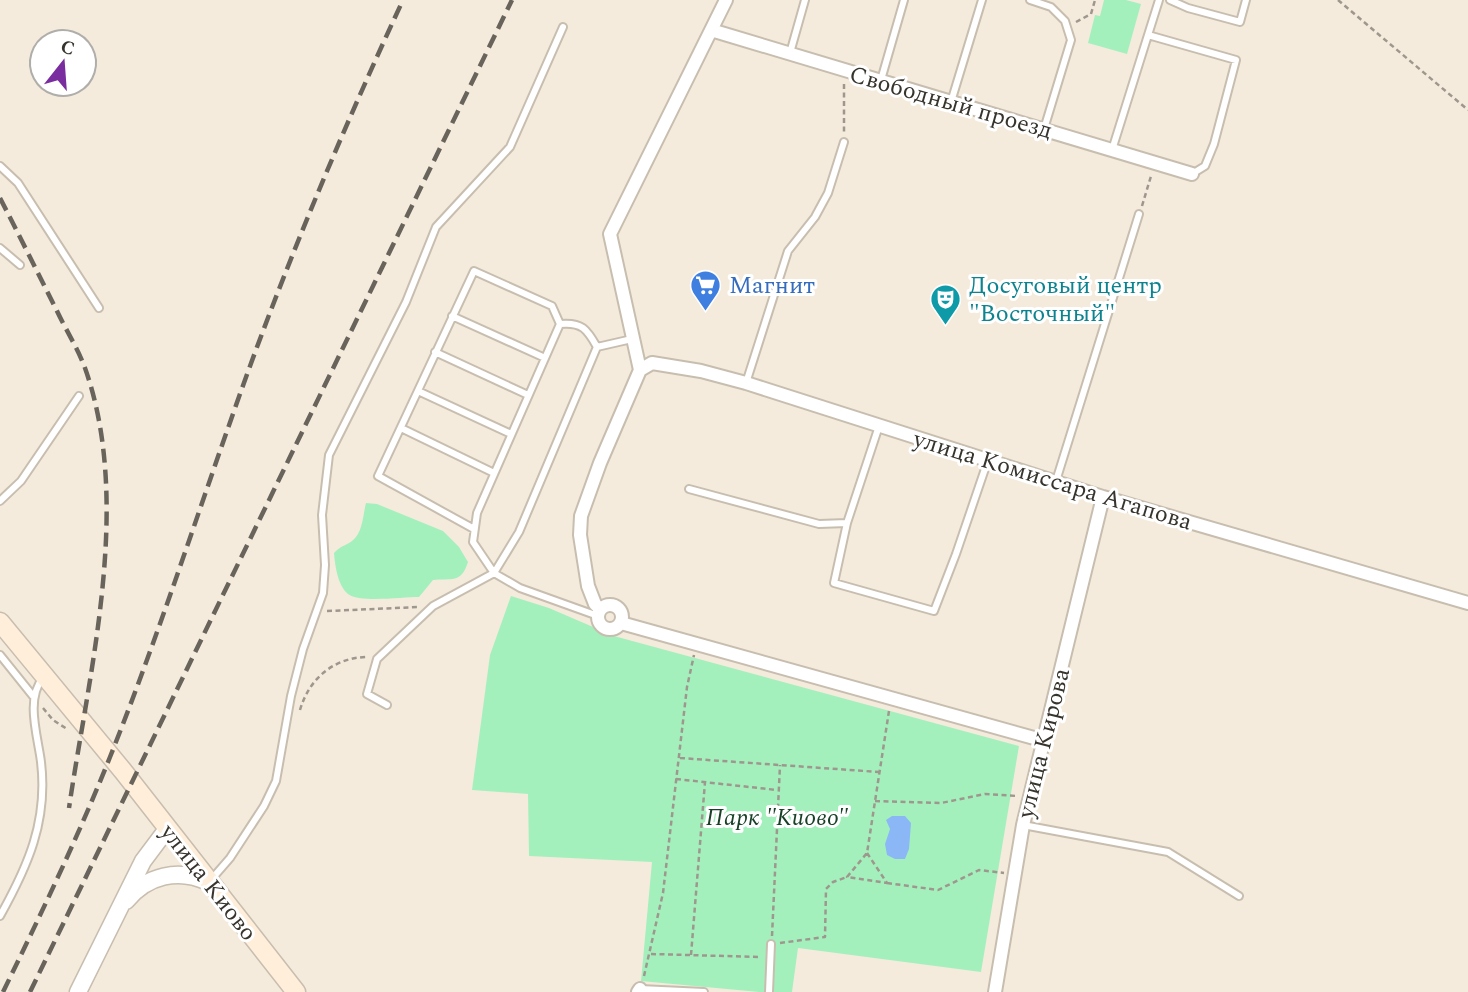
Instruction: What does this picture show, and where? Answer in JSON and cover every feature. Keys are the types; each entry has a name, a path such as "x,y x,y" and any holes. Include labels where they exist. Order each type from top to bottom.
{"main road":[{"name":"улица Киово","path":"0,622 123,771 296,992"}],"street":[{"path":"599,612 608,605 617,607 622,614 621,623 613,629 600,625 599,612 588,586 580,536 581,516 639,370 610,234 726,0"},
{"name":"Свободный проезд","path":"711,30 1192,174"},
{"name":"улица Комиссара Агапова","path":"639,370 652,363 701,371 746,383 1103,497 1468,603"},
{"name":"улица Кирова","path":"995,992 1023,825 1103,497"},
{"path":"621,623 1045,741"},
{"path":"78,992 143,861 167,829"},
{"path":"116,913 131,895 170,874 196,876 208,882"}],"lane":[{"path":"790,53 805,0"},
{"path":"881,82 904,0"},
{"path":"951,102 982,0"},
{"path":"1030,0 1051,8 1065,21 1071,40 1044,129"},
{"path":"1112,150 1158,0"},
{"path":"1170,0 1188,8 1240,22 1246,0"},
{"path":"208,882 230,858 264,806 276,780 291,696 303,649 323,593 325,565 322,515 329,455 406,302 436,227 510,147 563,27"},
{"path":"1149,34 1236,60 1214,144 1205,166 1192,174"},
{"path":"746,383 788,251 814,217 828,193 845,142"},
{"path":"0,166 18,183 99,308"},
{"path":"1056,481 1139,214"},
{"path":"0,248 20,265"},
{"path":"474,529 378,476 474,271 552,306 560,324 477,513 472,542 494,573 520,588 599,612"},
{"path":"453,316 545,358"},
{"path":"560,324 571,323 587,330 597,347"},
{"path":"597,347 633,339"},
{"path":"387,705 367,694 377,659 433,606 494,573 519,532 597,347"},
{"path":"435,352 528,395"},
{"path":"418,391 511,434"},
{"path":"0,501 21,481 79,396"},
{"path":"879,426 847,523 834,583 934,611 957,554 988,460"},
{"path":"401,428 494,473"},
{"path":"689,489 819,524 847,523"},
{"path":"0,655 33,696 43,785 43,807 37,835 0,916"},
{"path":"33,696 44,677"},
{"path":"1023,825 1168,852 1239,896"},
{"path":"769,992 771,944"},
{"path":"639,991 704,992"}],"path":[{"path":"1066,27 1091,14 1095,0"},
{"path":"1338,0 1468,110"},
{"path":"844,70 845,142"},
{"path":"1139,214 1155,163"},
{"path":"317,612 433,606"},
{"path":"639,991 663,893 687,687 696,646"},
{"path":"299,714 306,691 322,672 358,657 377,659"},
{"path":"780,765 771,944 825,937 826,889 833,882 846,877 867,853 891,699"},
{"path":"679,757 879,772"},
{"path":"676,779 779,790"},
{"path":"691,955 705,782"},
{"path":"875,801 941,803 985,794 1030,797"},
{"path":"867,853 887,883"},
{"path":"846,877 938,890 979,870 1014,874"},
{"path":"650,954 770,958"}],"green space":[{"path":"1104,0 1126,0 1141,4 1127,54 1088,43 1095,15 1100,16"},
{"path":"366,503 377,504 443,531 459,547 468,562 462,574 455,578 433,580 419,597 371,599 348,594 339,581 334,553 356,538"},
{"name":"Парк \"Киово\"","path":"511,596 549,608 614,636 1019,746 981,972 798,948 792,992 759,992 641,981 652,862 529,856 528,794 472,790 490,655"}],"water":[{"path":"892,816 905,816 911,823 909,849 905,859 895,859 887,855 885,844 890,829 886,820"}],"railway":[{"path":"3,992 72,846 110,757 274,303 327,172 403,0"},
{"path":"30,992 512,0"},
{"path":"0,198 85,368 99,420 106,475 106,531 96,644 69,808"}],"place":[{"name":"Магнит","path":"706,312"},
{"name":"Досуговый центр \"Восточный\"","path":"946,326"}]}
